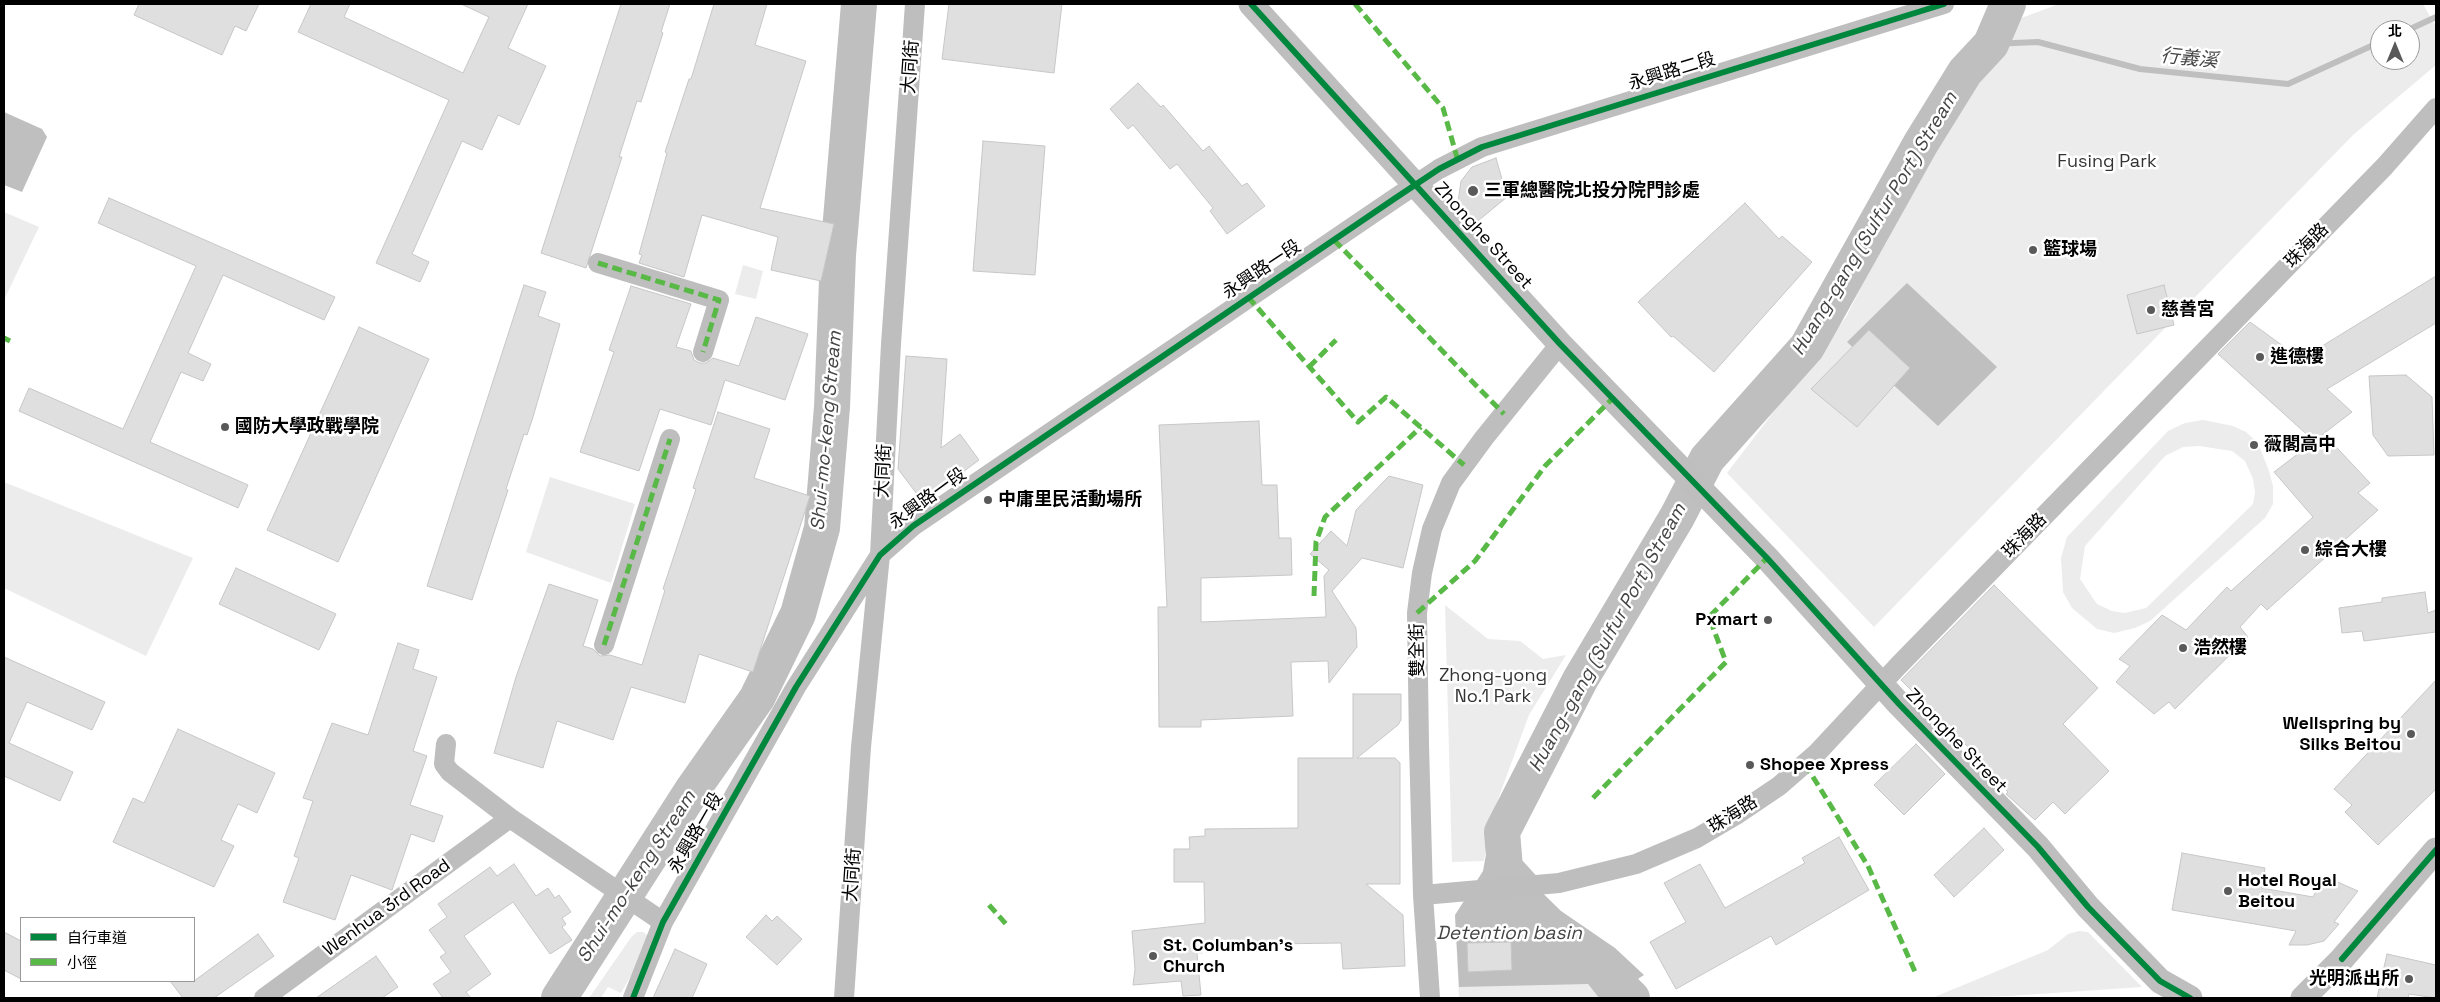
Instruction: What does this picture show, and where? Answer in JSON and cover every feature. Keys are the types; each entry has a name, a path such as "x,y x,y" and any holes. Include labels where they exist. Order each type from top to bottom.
{"street":[{"name":"大同街","path":"844,998 861,747 880,555 891,334 915,4"},
{"name":"Zhonghe Street","path":"1251,4 1560,344 1708,497 1881,684 2038,847 2088,907 2160,981 2190,998"},
{"name":"永興路二段","path":"1416,185 1439,169 1482,148 1944,4"},
{"name":"珠海路","path":"1423,895 1559,883 1636,864 1697,838 1779,786 1818,753 1881,684 2385,166 2436,108"},
{"name":"永興路一段","path":"633,998 658,919 796,687 880,555 913,526 971,485 1416,185"},
{"path":"598,263 719,300 703,352"},
{"name":"雙全街","path":"1430,998 1423,895 1417,613 1422,573 1432,529 1451,483 1484,438 1560,344"},
{"path":"604,645 670,439"},
{"path":"446,744 444,764 450,772 510,818 658,919"},
{"name":"Wenhua 3rd Road","path":"264,998 510,818"},
{"path":"2303,998 2342,959 2436,850"},
{"path":"2330,998 2328,986 2342,959"}],"green space":[{"name":"Fusing Park","path":"2059,4 2423,4 2436,27 2436,65 2353,135 1874,627 1727,473 1846,317 1892,227 1946,130 1997,27"},
{"path":"4,212 39,227 4,300"},
{"path":"743,265 763,271 756,299 735,294"},
{"path":"2203,420 2233,426 2246,432 2258,443 2273,486 2273,504 2265,518 2150,621 2135,628 2114,633 2097,629 2072,608 2063,592 2061,558 2067,537 2168,431 2185,423","holes":["2199,446 2232,451 2245,461 2253,479 2255,492 2253,504 2146,608 2125,613 2112,611 2097,604 2080,579 2085,546 2165,456 2183,447"]},
{"path":"550,477 635,504 611,583 526,552"},
{"path":"4,482 193,558 146,656 4,588"},
{"name":"Zhong-yong No.1 Park","path":"1445,605 1488,639 1520,641 1543,659 1566,655 1529,715 1490,821 1484,861 1452,862"},
{"path":"1483,912 1588,984 1599,998 1459,998 1455,915"},
{"path":"2079,931 2088,932 2142,987 2009,996 1932,998 2048,950 2068,934"},
{"path":"637,932 643,932 647,935 648,946 621,993 608,987 601,998 589,998 632,936"}],"water":[{"path":"4,112 42,129 47,137 22,192 4,185"},
{"path":"1907,283 1997,367 1938,426 1847,342"},
{"name":"Detention basin","path":"1514,848 1516,867 1561,911 1615,948 1644,975 1609,998 1599,998 1588,984 1459,987 1455,915 1483,871 1487,849"}],"building":[{"path":"139,4 259,4 246,31 235,26 222,55 134,15"},
{"path":"311,4 350,4 344,17 463,73 489,17 461,4 528,4 508,48 546,66 519,125 498,115 482,150 462,141 412,254 429,262 420,282 376,263 449,100 298,32"},
{"path":"621,4 670,4 661,32 663,33 641,102 637,101 619,157 622,157 586,268 541,253"},
{"path":"714,4 767,4 755,45 806,61 760,208 834,224 821,281 771,270 778,237 702,215 684,277 639,263 642,255 639,254 667,153 665,152 689,79 691,79"},
{"path":"949,4 1062,4 1054,73 942,59"},
{"path":"1138,83 1161,107 1163,105 1203,151 1209,146 1242,186 1247,183 1265,206 1227,234 1210,211 1213,208 1177,164 1170,169 1133,125 1128,129 1110,109"},
{"path":"983,141 1045,146 1035,275 973,271"},
{"name":"三軍總醫院北投分院門診處","path":"1496,158 1507,197 1473,225 1461,210 1458,202 1461,181 1472,167"},
{"path":"109,198 335,297 324,320 223,275 188,353 211,364 203,381 181,372 150,442 248,485 238,508 19,411 29,388 123,429 196,266 98,223"},
{"path":"1745,203 1779,239 1782,236 1812,262 1714,372 1673,336 1671,337 1638,302"},
{"name":"進德樓","path":"2436,276 2436,323 2327,389 2352,412 2314,441 2218,354 2250,322 2301,359"},
{"path":"524,285 546,292 538,316 560,324 533,417 527,435 524,434 472,600 427,586"},
{"name":"慈善宮","path":"2164,285 2174,325 2137,334 2127,295"},
{"path":"631,286 691,304 676,347 691,351 694,360 700,363 706,363 713,358 739,366 756,317 808,334 785,400 725,380 711,425 660,409 639,471 580,452 614,352 609,350"},
{"path":"359,327 429,359 338,562 267,530"},
{"path":"1869,330 1910,368 1857,427 1811,389"},
{"path":"906,356 947,359 941,448 960,434 979,460 923,502 898,469"},
{"path":"2406,375 2432,397 2434,455 2388,456 2373,435 2369,376"},
{"path":"718,412 770,429 754,478 810,496 753,672 699,654 685,703 631,687 613,740 557,721 543,768 494,753 516,677 549,584 598,600 583,646 593,649 600,656 610,655 642,665 665,590 663,589 696,489 693,488"},
{"path":"1259,421 1262,485 1277,485 1279,538 1291,538 1292,575 1201,578 1201,622 1326,617 1324,576 1329,570 1310,554 1331,531 1347,546 1356,510 1389,476 1423,485 1403,568 1362,558 1332,591 1356,628 1357,647 1329,683 1328,661 1291,662 1293,716 1201,720 1201,727 1159,727 1158,607 1167,607 1159,425"},
{"path":"2324,434 2370,483 2358,493 2378,510 2267,610 2261,604 2240,627 2248,637 2175,709 2169,702 2154,714 2116,682 2130,666 2119,659 2162,615 2186,630 2227,587 2231,591 2313,517 2274,472"},
{"path":"236,568 336,614 319,650 219,604"},
{"path":"1994,585 2098,688 2063,724 2109,771 2065,814 2053,802 2035,820 2006,794 2008,792 1990,774 1993,772 1901,680"},
{"path":"2425,592 2428,613 2436,610 2436,632 2364,641 2362,631 2342,633 2339,608 2382,602 2382,598"},
{"path":"398,643 419,650 413,669 437,677 413,751 427,756 410,805 443,816 434,842 411,834 392,890 351,875 335,920 283,902 299,858 294,856 313,801 303,798 332,723 368,735"},
{"path":"4,657 105,702 92,730 27,702 9,743 73,772 60,801 4,776"},
{"name":"Wellspring by Silks Beitou","path":"2436,680 2436,789 2378,845 2345,812 2352,805 2334,789"},
{"path":"1353,694 1401,694 1401,720 1398,725 1357,758 1395,758 1400,763 1400,884 1366,884 1403,915 1405,966 1343,969 1341,943 1201,945 1202,953 1197,953 1201,995 1183,996 1181,981 1133,985 1135,969 1132,931 1205,923 1204,882 1174,882 1174,849 1190,849 1189,837 1205,836 1205,829 1298,828 1298,758 1353,758"},
{"path":"178,729 275,773 257,813 238,804 221,840 234,846 214,887 113,842 133,798 144,803"},
{"path":"1916,744 1945,774 1904,815 1874,785"},
{"path":"1984,828 2004,850 1954,897 1934,875"},
{"path":"1839,837 1869,890 1776,945 1771,936 1676,989 1650,942 1686,922 1664,883 1700,864 1725,908 1805,863 1802,858"},
{"name":"Hotel Royal Beitou","path":"2182,853 2265,868 2262,888 2313,897 2324,876 2358,891 2334,922 2339,924 2324,941 2307,945 2289,945 2296,931 2172,910"},
{"path":"514,864 536,896 548,888 555,898 559,895 571,912 562,918 566,924 562,927 572,940 550,954 513,902 464,936 491,974 466,992 471,998 443,998 433,984 451,972 440,957 446,953 429,930 447,917 438,904 490,867 497,876"},
{"path":"766,915 772,921 777,916 802,939 777,965 746,937"},
{"path":"4,932 20,940 20,978 4,970"},
{"path":"258,934 274,956 214,998 183,998 171,982 195,982"},
{"path":"1511,942 1512,970 1468,972 1467,943"},
{"path":"675,949 707,964 692,998 653,998"},
{"name":"光明派出所","path":"2387,954 2436,965 2436,998 2409,994 2408,998 2377,998"},
{"path":"376,956 398,987 382,998 316,998"}],"waterway":[{"name":"Shui-mo-keng Stream","path":"559,998 693,789 757,698 798,614 822,528 832,407 838,255 859,4"},
{"name":"Huang-gang (Sulfur Port) Stream","path":"1525,890 1505,868 1502,832 1580,680 1677,517 1707,459 1807,347 1921,143 1965,72 1991,44 2008,4"},
{"name":"行義溪","path":"2420,24 2436,17"},
{"name":"行義溪","path":"1991,44 2038,42 2140,69 2288,84 2370,47"},
{"name":"Huang-gang (Sulfur Port) Stream","path":"1588,955 1632,998"}],"marked path":[{"path":"1355,4 1443,108 1458,161"},
{"path":"1334,240 1504,414"},
{"path":"598,263 719,300 703,352"},
{"path":"1248,297 1358,422 1386,397 1464,465"},
{"path":"4,338 10,341"},
{"path":"1309,367 1336,340"},
{"path":"1417,613 1475,561 1545,466 1613,398"},
{"path":"1314,596 1316,542 1325,517 1421,427"},
{"path":"604,645 670,439"},
{"path":"1593,798 1726,662 1709,617 1767,558"},
{"path":"1805,764 1868,866 1916,974"},
{"path":"989,905 1006,924"}],"cycle path":[{"path":"1251,4 1560,344 1767,558 1899,704 2038,847 2088,907 2160,981 2190,998"},
{"path":"633,998 663,922 796,687 880,555 913,526 1439,169 1482,147 1944,4"},
{"path":"2342,959 2436,850"}],"place":[{"name":"三軍總醫院北投分院門診處","path":"1473,191"},
{"name":"籃球場","path":"2033,250"},
{"name":"慈善宮","path":"2151,310"},
{"name":"進德樓","path":"2260,357"},
{"name":"國防大學政戰學院","path":"225,427"},
{"name":"薇閣高中","path":"2254,445"},
{"name":"中庸里民活動場所","path":"988,500"},
{"name":"綜合大樓","path":"2305,550"},
{"name":"Pxmart","path":"1768,620"},
{"name":"浩然樓","path":"2183,648"},
{"name":"Wellspring by Silks Beitou","path":"2411,734"},
{"name":"Shopee Xpress","path":"1750,765"},
{"name":"Hotel Royal Beitou","path":"2228,891"},
{"name":"St. Columban's Church","path":"1153,956"},
{"name":"光明派出所","path":"2409,979"}]}
